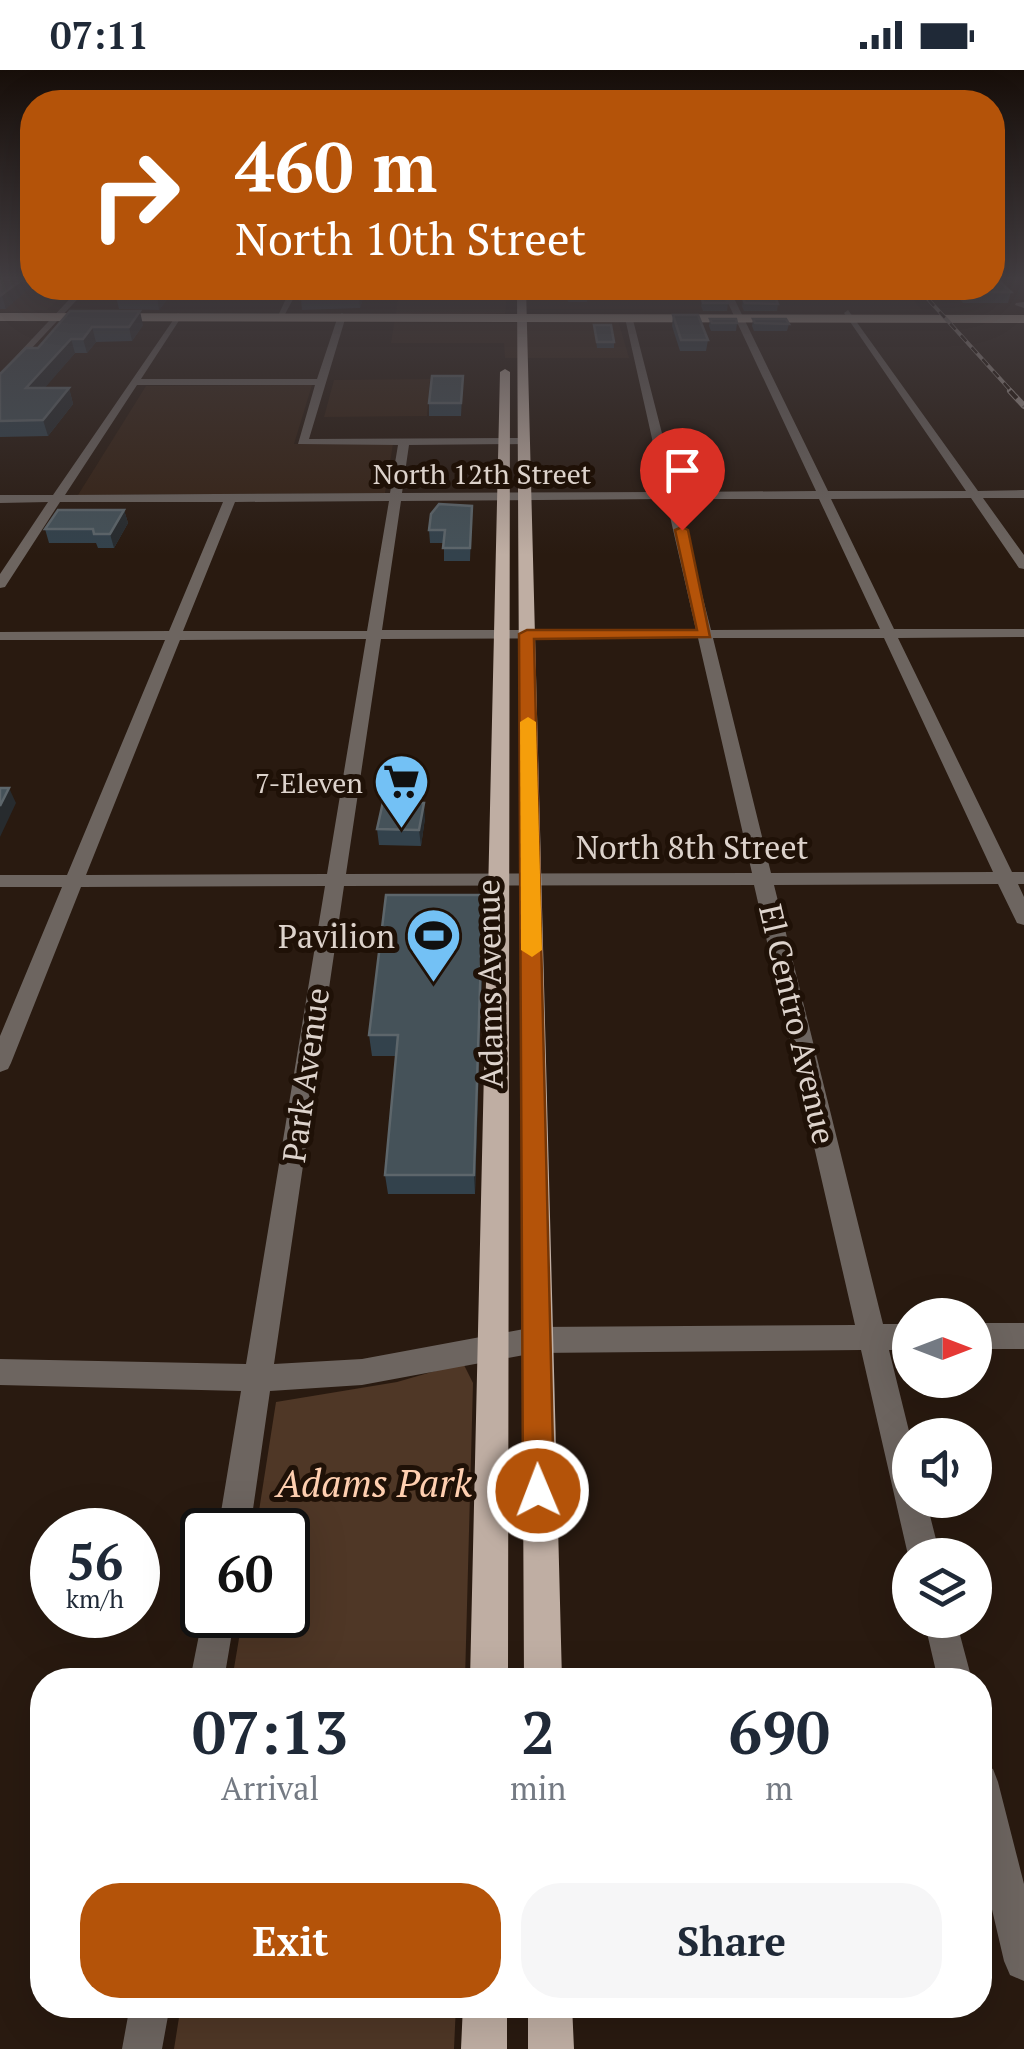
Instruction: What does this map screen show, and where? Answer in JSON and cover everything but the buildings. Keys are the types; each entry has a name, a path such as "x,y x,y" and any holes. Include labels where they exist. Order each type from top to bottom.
{"main road":[{"name":"Adams Avenue","path":"489,1668 505,370"},
{"name":"Adams Avenue","path":"523,370 542,1668"},
{"path":"484,2049 485,2018"},
{"path":"550,2018 551,2049"}],"street":[{"path":"0,584 5,570 57,500 143,370"},
{"path":"324,370 302,442 524,441"},
{"name":"El Centro Avenue","path":"642,370 892,1424"},
{"path":"765,370 887,634 1015,878 1024,918"},
{"path":"889,370 1024,564"},
{"path":"135,382 320,382"},
{"name":"Park Avenue","path":"238,1508 404,442"},
{"name":"North 12th Street","path":"0,500 1024,494"},
{"path":"0,1064 230,499"},
{"path":"0,636 1024,632"},
{"name":"North 8th Street","path":"0,881 1015,878"},
{"path":"0,1372 260,1378 362,1372 535,1340 892,1336"},
{"path":"992,1336 1024,1336"},
{"path":"209,1668 215,1638"},
{"path":"944,1638 952,1668"},
{"path":"992,1831 1024,1962"},
{"path":"142,2049 148,2018"}],"shaded area":[{"path":"430,379 427,416 324,417 334,380"},
{"path":"312,385 294,444 393,444 385,493 78,495 146,386"}],"green space":[{"name":"Adams Park","path":"463,1363 473,1383 465,1668 234,1668 239,1638 310,1638 310,1508 259,1508 276,1402 397,1382"},
{"path":"179,2018 455,2018 454,2049 174,2049"}],"railway":[{"path":"993,370 1013,393"},
{"path":"1010,391 1024,406"}],"slow traffic":[{"path":"528,722 532,950"}],"place":[{"name":"7-Eleven","path":"402,831"},
{"name":"Pavilion","path":"434,985"}],"route":[{"path":"538,1491 527,634 705,634 682,530"}]}
